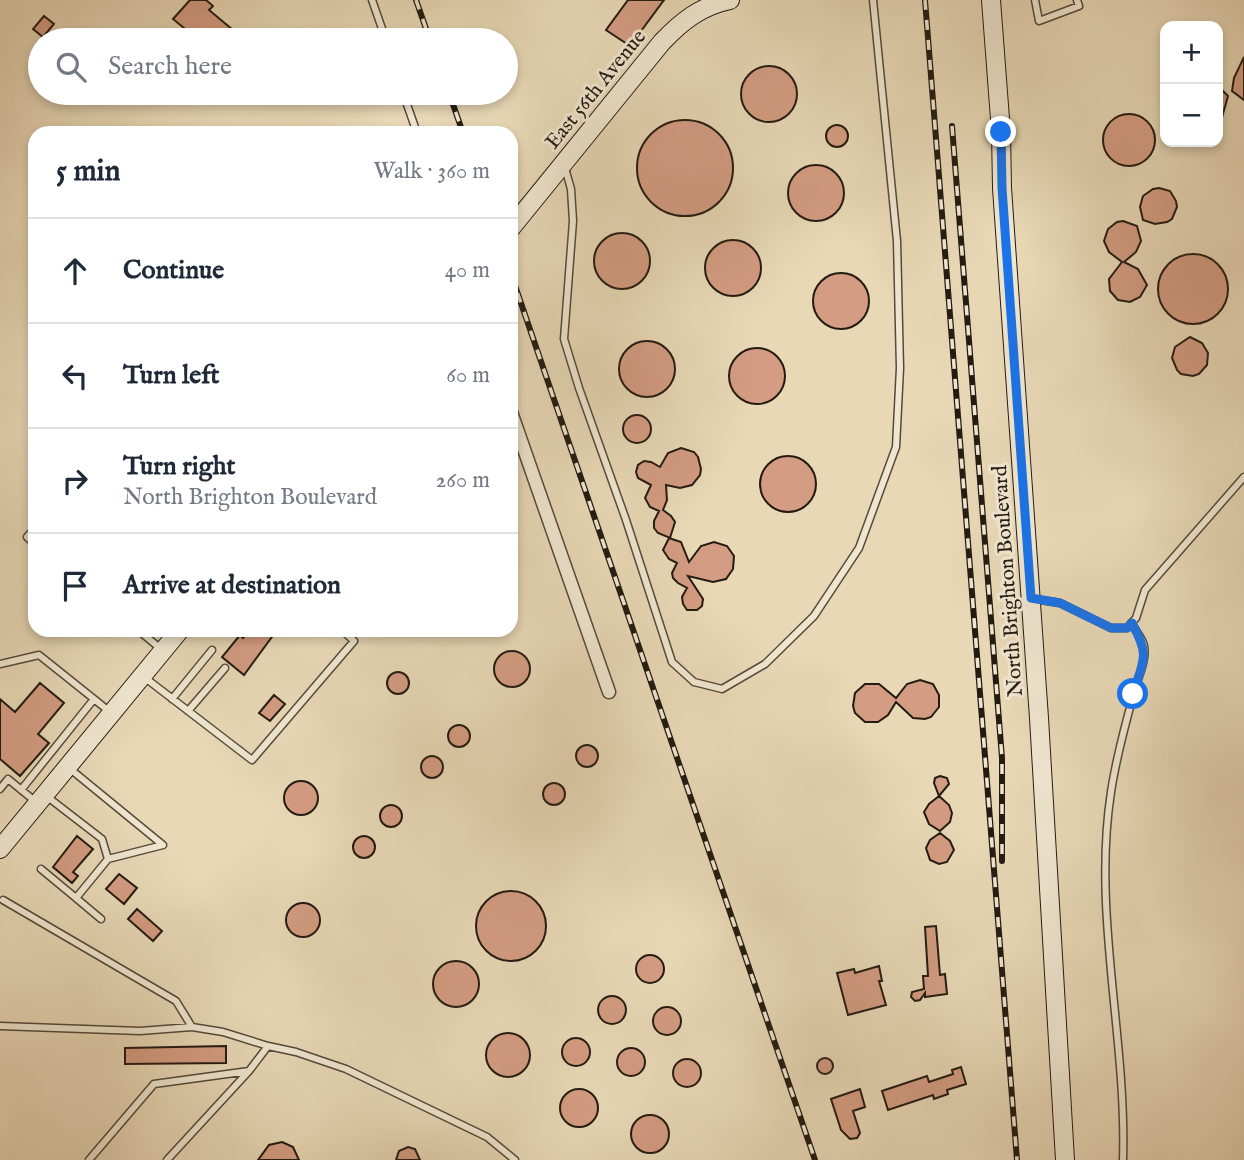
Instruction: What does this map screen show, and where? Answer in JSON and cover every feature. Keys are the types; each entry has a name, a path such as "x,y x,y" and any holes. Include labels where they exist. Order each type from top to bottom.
{"main road":[{"name":"East 56th Avenue","path":"518,219 673,30 698,10 730,0"},
{"name":"North Brighton Boulevard","path":"989,4 1001,132 1002,188 1031,598 1065,1160"},
{"path":"0,849 174,637"}],"street":[{"path":"518,432 609,692"}],"lane":[{"path":"372,0 382,28"},
{"path":"564,163 571,189 573,221 564,339 575,376 672,662 694,682 722,689 765,664 814,617 859,548 896,447 900,368 897,241 873,0"},
{"path":"1035,0 1039,21 1079,6 1077,0"},
{"path":"407,105 415,126"},
{"path":"1031,598 1060,603 1111,628 1127,628 1141,607 1145,590 1244,477"},
{"path":"1123,1160 1106,894 1106,839 1111,791 1133,694 1143,664 1144,646 1132,623"},
{"path":"146,637 163,651"},
{"path":"142,676 252,760 354,641 350,637"},
{"path":"172,699 212,650"},
{"path":"0,664 39,655 112,713"},
{"path":"188,711 225,668"},
{"path":"21,790 93,699"},
{"path":"68,766 163,845 108,859 76,898"},
{"path":"0,773 21,790 41,799 102,839 108,859"},
{"path":"0,789 8,779"},
{"path":"41,869 101,919"},
{"path":"3,900 176,1001 192,1027"},
{"path":"0,1026 140,1031 192,1027 223,1031 346,1069 487,1137 514,1160"},
{"path":"167,1160 250,1071 268,1046"},
{"path":"89,1160 154,1084 250,1071"}],"building":[{"path":"190,0 206,0 213,6 209,10 231,28 184,28 173,19"},
{"path":"628,0 664,0 630,46 606,30"},
{"path":"44,16 54,24 51,28 34,28"},
{"path":"1244,57 1244,100 1232,91 1234,78"},
{"path":"769,66 780,68 789,74 795,83 795,105 789,114 780,120 769,122 758,120 749,114 743,105 741,94 743,83 749,74 758,68"},
{"path":"1223,91 1228,96 1223,114"},
{"path":"1129,114 1139,116 1147,122 1153,130 1153,150 1147,158 1139,164 1129,166 1119,164 1111,158 1105,150 1103,140 1105,130 1111,122 1119,116"},
{"path":"685,120 703,124 719,134 729,150 733,168 729,186 719,202 703,212 685,216 667,212 651,202 641,186 637,168 641,150 651,134 667,124"},
{"path":"837,125 845,128 848,136 845,144 837,147 829,144 826,136 829,128"},
{"path":"816,165 827,167 836,173 842,182 842,204 836,213 827,219 816,221 805,219 796,213 790,204 788,193 790,182 796,173 805,167"},
{"path":"1159,188 1170,191 1177,207 1172,219 1155,224 1143,220 1140,207 1143,196"},
{"path":"1123,221 1137,226 1141,241 1136,252 1124,262 1138,269 1147,285 1140,297 1130,302 1118,300 1110,291 1109,279 1122,262 1109,252 1104,241 1108,229"},
{"path":"622,233 633,235 642,241 648,250 648,272 642,281 633,287 622,289 611,287 602,281 596,272 594,261 596,250 602,241 611,235"},
{"path":"733,240 744,242 753,248 759,257 759,279 753,288 744,294 733,296 722,294 713,288 707,279 705,268 707,257 713,248 722,242"},
{"path":"1193,254 1218,264 1228,289 1218,314 1193,324 1168,314 1158,289 1168,264"},
{"path":"841,273 852,275 861,281 867,290 867,312 861,321 852,327 841,329 830,327 821,321 815,312 813,301 815,290 821,281 830,275"},
{"path":"1190,337 1202,343 1208,353 1207,365 1199,374 1193,376 1181,374 1172,358 1175,347"},
{"path":"647,341 658,343 667,349 673,358 673,380 667,389 658,395 647,397 636,395 627,389 621,380 619,369 621,358 627,349 636,343"},
{"path":"757,348 768,350 777,356 783,365 783,387 777,396 768,402 757,404 746,402 737,396 731,387 729,376 731,365 737,356 746,350"},
{"path":"637,415 647,419 651,429 647,439 637,443 627,439 623,429 627,419"},
{"path":"681,448 694,452 701,469 692,485 680,488 666,485 667,500 663,510 675,522 670,538 658,533 654,528 659,511 650,507 645,498 651,485 638,478 636,472 638,465 644,461 660,467 668,453"},
{"path":"788,456 799,458 808,464 814,473 814,495 808,504 799,510 788,512 777,510 768,504 762,495 760,484 762,473 768,464 777,458"},
{"path":"669,538 681,542 689,562 701,546 714,542 727,546 734,556 733,569 726,579 713,582 688,576 703,599 702,606 697,610 687,610 683,604 682,597 687,588 673,578 672,573 677,563 669,559 663,550"},
{"path":"238,637 272,637 244,675 222,657"},
{"path":"512,651 525,656 530,669 525,682 512,687 499,682 494,669 499,656"},
{"path":"398,672 406,675 409,683 406,691 398,694 390,691 387,683 390,675"},
{"path":"920,680 933,684 939,695 939,707 931,717 913,718 896,702 888,715 878,722 865,722 855,713 855,693 865,684 879,684 896,698 907,684"},
{"path":"40,683 64,703 38,734 49,743 20,776 0,759 0,699 15,712"},
{"path":"274,695 285,704 270,721 259,713"},
{"path":"459,725 467,728 470,736 467,744 459,747 451,744 448,736 451,728"},
{"path":"587,745 595,748 598,756 595,764 587,767 579,764 576,756 579,748"},
{"path":"432,756 440,759 443,767 440,775 432,778 424,775 421,767 424,759"},
{"path":"935,778 947,778 949,784 939,796 934,783"},
{"path":"301,781 313,786 318,798 313,810 301,815 289,810 284,798 289,786"},
{"path":"554,783 562,786 565,794 562,802 554,805 546,802 543,794 546,786"},
{"path":"939,796 949,805 952,813 950,822 940,831 929,824 924,812"},
{"path":"391,805 399,808 402,816 399,824 391,827 383,824 380,816 383,808"},
{"path":"940,833 950,841 954,850 947,862 939,864 930,860 926,848 930,840"},
{"path":"77,836 93,849 73,872 78,876 72,883 53,867"},
{"path":"364,836 372,839 375,847 372,855 364,858 356,855 353,847 356,839"},
{"path":"119,874 137,888 124,904 106,889"},
{"path":"511,891 536,901 546,926 536,951 511,961 486,951 476,926 486,901"},
{"path":"303,903 315,908 320,920 315,932 303,937 291,932 286,920 291,908"},
{"path":"137,909 162,931 153,941 128,919"},
{"path":"936,926 940,975 945,974 947,994 925,997 925,993 920,1000 915,1001 911,997 912,992 924,989 923,976 928,976 925,927"},
{"path":"650,955 660,959 664,969 660,979 650,983 640,979 636,969 640,959"},
{"path":"456,961 472,968 479,984 472,1000 456,1007 440,1000 433,984 440,968"},
{"path":"879,966 882,981 879,981 886,1005 848,1015 837,973 854,969 855,973"},
{"path":"612,996 622,1000 626,1010 622,1020 612,1024 602,1020 598,1010 602,1000"},
{"path":"667,1007 677,1011 681,1021 677,1031 667,1035 657,1031 653,1021 657,1011"},
{"path":"508,1033 523,1040 530,1055 523,1070 508,1077 493,1070 486,1055 493,1040"},
{"path":"576,1038 586,1042 590,1052 586,1062 576,1066 566,1062 562,1052 566,1042"},
{"path":"226,1046 226,1063 125,1064 125,1048"},
{"path":"631,1048 641,1052 645,1062 641,1072 631,1076 621,1072 617,1062 621,1052"},
{"path":"822,1058 828,1058 833,1066 831,1072 822,1074 817,1069 817,1063"},
{"path":"687,1059 697,1063 701,1073 697,1083 687,1087 677,1083 673,1073 677,1063"},
{"path":"961,1067 966,1084 947,1090 948,1094 934,1099 933,1095 888,1110 882,1091 927,1076 929,1082 953,1074 952,1070"},
{"path":"579,1089 592,1095 598,1108 592,1121 579,1127 566,1121 560,1108 566,1095"},
{"path":"860,1089 865,1107 853,1111 860,1133 857,1138 850,1139 841,1130 831,1099"},
{"path":"650,1115 664,1120 669,1134 664,1148 650,1153 636,1148 631,1134 636,1120"},
{"path":"282,1142 293,1147 299,1160 258,1160 269,1145"},
{"path":"408,1147 415,1149 420,1160 396,1160 399,1151"}],"railway":[{"path":"416,0 426,28"},
{"path":"925,0 1017,1160"},
{"path":"453,105 461,126"},
{"path":"952,126 1002,758 1002,861"},
{"path":"518,294 815,1160"}],"route":[{"path":"1001,132 1002,188 1031,598 1060,603 1111,628 1127,628 1132,623 1144,646 1143,664 1133,694"}]}
